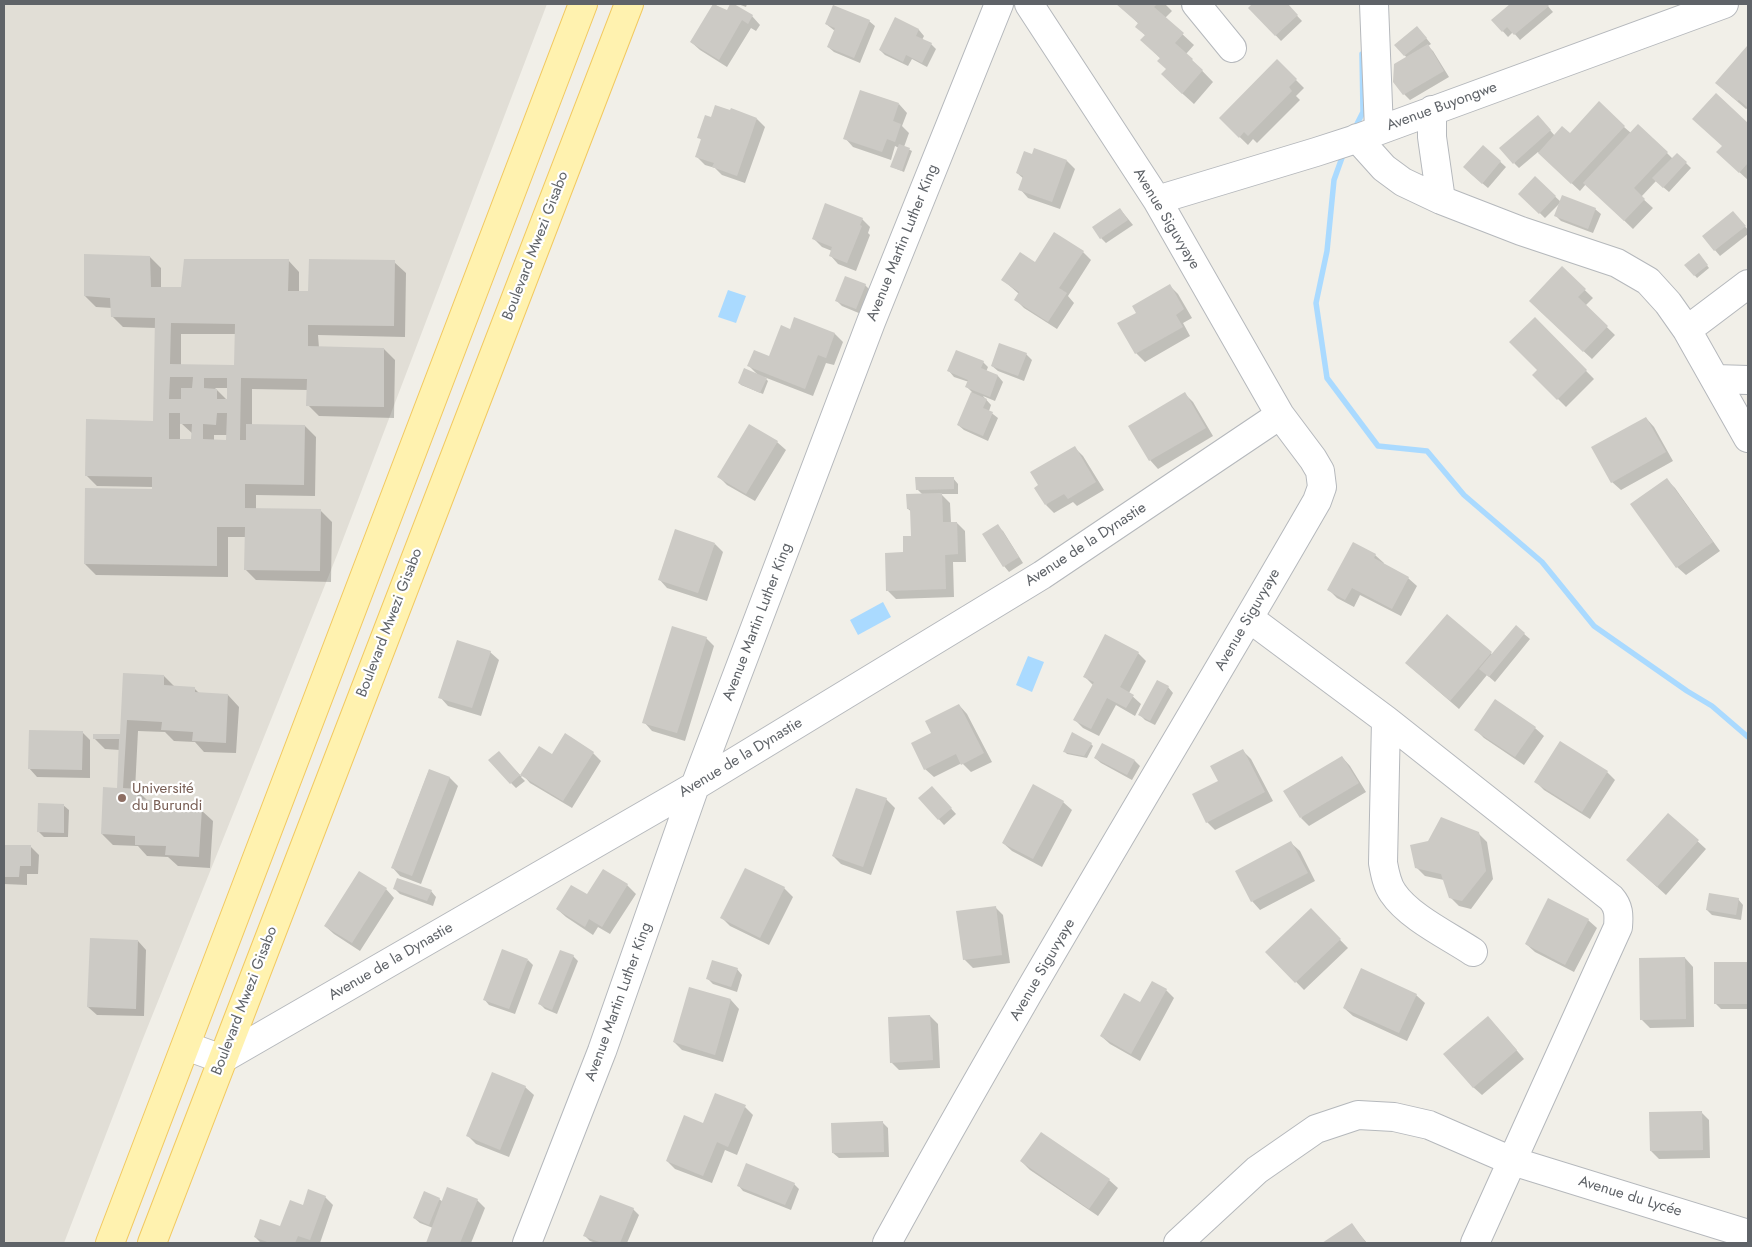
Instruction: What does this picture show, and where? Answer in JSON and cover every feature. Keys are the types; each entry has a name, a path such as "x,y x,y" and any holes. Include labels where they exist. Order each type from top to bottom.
{"main road":[{"path":"110,1243 380,540 583,4"},
{"name":"Boulevard Mwezi Gisabo","path":"152,1243 629,4"},
{"path":"380,540 415,557"}],"street":[{"name":"Avenue Martin Luther King","path":"527,1243 602,1051 695,786 871,322 999,4"},
{"name":"Avenue Siguvyaye","path":"887,1243 964,1107 1317,501 1322,487 1320,471 1280,415 1157,200 1029,4"},
{"path":"1196,4 1232,48"},
{"path":"1374,4 1363,136 1384,168 1403,182 1441,200 1618,263 1648,281 1668,303 1687,330 1748,438"},
{"name":"Avenue Buyongwe","path":"1157,200 1363,136 1724,4"},
{"path":"1432,110 1432,137 1441,200"},
{"path":"1687,330 1748,284"},
{"path":"1715,379 1748,380"},
{"name":"Avenue de la Dynastie","path":"222,1060 695,786 1042,575 1280,415"},
{"path":"1249,618 1386,720 1611,898 1616,904 1619,915 1618,927 1475,1243"},
{"path":"1386,720 1383,864 1386,880 1393,893 1410,911 1473,952"},
{"path":"186,1046 222,1060"},
{"name":"Avenue du Lycée","path":"1178,1243 1257,1170 1316,1129 1358,1116 1394,1117 1429,1126 1512,1161 1748,1234"}],"shaded area":[{"name":"Université du Burundi","path":"4,4 547,4 337,555 142,1041 64,1243 4,1243"}],"water":[{"path":"728,290 746,296 736,323 718,317"},
{"path":"883,602 891,617 858,635 850,620"},
{"path":"1028,656 1044,662 1032,692 1016,685"}],"building":[{"path":"713,4 727,10 730,4 734,4 753,15 748,24 742,20 719,60 690,42"},
{"path":"1116,4 1157,4 1154,7 1184,33 1175,43 1203,70 1182,94 1161,74 1166,69 1157,61 1160,58 1140,40 1145,35 1135,27 1138,23"},
{"path":"1252,4 1288,4 1298,15 1275,36 1248,8"},
{"path":"1510,4 1547,4 1549,6 1514,35 1507,27 1502,32 1491,20"},
{"path":"833,5 870,20 854,58 827,47 835,28 825,24"},
{"path":"895,17 919,29 916,36 932,43 922,63 906,55 903,62 879,50"},
{"path":"1417,26 1427,38 1404,56 1394,45"},
{"path":"1428,44 1444,71 1403,95 1393,82 1394,64"},
{"path":"1748,47 1748,108 1715,83"},
{"path":"1277,59 1297,79 1289,87 1292,91 1248,136 1244,132 1239,138 1219,118"},
{"path":"860,90 899,103 893,121 901,124 895,142 887,139 882,152 843,139"},
{"path":"1716,93 1748,123 1748,163 1739,173 1716,152 1722,146 1692,119"},
{"path":"1599,101 1625,126 1571,184 1538,153 1562,126 1570,133"},
{"path":"715,105 730,110 731,108 757,118 737,176 712,167 714,163 695,157 701,139 697,138 705,115 711,117"},
{"path":"1538,115 1551,130 1513,164 1499,148"},
{"path":"1638,124 1668,152 1634,188 1645,199 1624,221 1583,183"},
{"path":"899,144 910,148 902,171 890,167"},
{"path":"1483,145 1501,161 1482,184 1463,167"},
{"path":"1034,148 1067,160 1052,202 1018,190 1023,176 1016,173 1024,151 1032,154"},
{"path":"1677,153 1687,162 1663,188 1652,178"},
{"path":"1535,176 1556,196 1539,214 1518,194"},
{"path":"1562,195 1596,208 1588,229 1554,216"},
{"path":"825,203 863,218 860,225 862,226 847,263 829,256 832,247 812,239"},
{"path":"1120,208 1128,220 1100,239 1092,227"},
{"path":"1733,211 1746,226 1714,251 1702,236"},
{"path":"1054,232 1084,251 1059,288 1067,293 1048,322 1014,300 1019,292 1001,280 1020,252 1035,262"},
{"path":"1699,253 1708,265 1694,276 1684,265"},
{"path":"84,254 150,256 151,287 181,287 184,259 289,259 288,291 308,291 309,259 395,260 394,326 308,325 308,346 384,348 384,407 306,406 307,379 241,378 240,440 246,440 246,424 305,425 304,485 245,484 245,508 321,509 320,571 244,570 245,527 217,527 217,566 84,564 85,488 152,489 152,477 85,476 86,419 153,421 155,318 111,317 110,298 84,296","holes":["171,323 235,324 234,365 170,364","170,377 193,377 192,388 181,388 181,399 169,399","204,378 227,378 227,399 217,399 217,389 204,388","169,413 180,413 180,424 192,424 191,439 169,439","217,413 227,413 226,440 203,439 203,424 216,425"]},
{"path":"1562,266 1586,289 1578,297 1608,326 1583,352 1529,301"},
{"path":"845,276 866,284 856,309 835,301"},
{"path":"1170,284 1184,309 1176,315 1183,327 1135,354 1117,323 1136,313 1132,306"},
{"path":"794,317 835,333 826,358 818,355 805,389 747,366 754,350 769,356 781,325 790,329"},
{"path":"1535,317 1587,370 1557,400 1532,375 1537,370 1509,342"},
{"path":"999,343 1027,353 1018,376 991,366"},
{"path":"956,350 984,361 981,368 998,375 990,397 965,387 968,380 947,371"},
{"path":"744,368 767,378 760,393 738,383"},
{"path":"971,392 987,399 983,408 993,412 983,436 957,425"},
{"path":"1185,392 1206,428 1149,461 1128,426"},
{"path":"1646,417 1666,452 1611,483 1591,447"},
{"path":"749,424 778,441 746,494 717,477"},
{"path":"1075,446 1096,482 1068,499 1064,494 1045,505 1034,488 1038,485 1030,472"},
{"path":"915,477 954,477 954,489 916,490"},
{"path":"1667,478 1713,542 1676,568 1630,504"},
{"path":"942,493 943,522 957,522 958,554 945,555 946,589 886,591 885,553 903,552 903,536 911,536 910,509 907,509 906,494"},
{"path":"998,524 1019,557 1003,567 982,534"},
{"path":"675,529 715,543 698,593 658,580"},
{"path":"1353,542 1376,554 1374,558 1409,577 1392,609 1352,588 1345,600 1327,590"},
{"path":"1447,614 1492,652 1450,701 1405,663"},
{"path":"1516,625 1525,633 1489,677 1479,669"},
{"path":"672,626 707,637 677,733 642,723"},
{"path":"1105,634 1139,652 1120,687 1134,695 1126,708 1107,698 1091,729 1073,720 1094,682 1083,677"},
{"path":"457,640 491,651 472,708 438,698"},
{"path":"123,673 164,675 164,685 195,687 195,692 228,694 226,743 192,741 193,732 161,730 162,722 127,720 123,788 138,789 137,799 168,801 168,807 202,808 199,857 165,855 166,846 135,845 135,836 101,834 103,787 117,788 119,739 93,739 93,734 120,734"},
{"path":"1157,680 1169,686 1150,721 1138,715"},
{"path":"1495,699 1536,727 1515,757 1474,730"},
{"path":"959,704 984,753 961,765 956,754 924,770 911,743 931,733 925,721"},
{"path":"29,730 83,731 82,770 28,769"},
{"path":"1072,732 1092,743 1084,756 1063,752"},
{"path":"565,733 594,752 563,801 520,775 539,746 552,754"},
{"path":"1560,741 1608,771 1582,812 1534,782"},
{"path":"1102,743 1135,760 1127,775 1094,758"},
{"path":"1243,749 1265,792 1206,823 1192,794 1218,781 1210,766"},
{"path":"499,751 520,775 510,784 488,760"},
{"path":"1342,756 1359,783 1300,818 1283,791"},
{"path":"429,769 450,777 412,876 391,868"},
{"path":"1033,784 1064,801 1033,859 1002,843"},
{"path":"932,786 952,808 938,820 918,798"},
{"path":"856,788 887,798 863,867 832,856"},
{"path":"38,803 64,804 64,833 37,832"},
{"path":"1668,813 1699,840 1657,887 1626,860"},
{"path":"1441,817 1479,832 1486,871 1462,901 1449,898 1441,874 1415,868 1410,845 1428,841"},
{"path":"1291,841 1308,873 1251,902 1235,871"},
{"path":"4,845 31,845 31,866 20,866 19,877 4,877"},
{"path":"745,868 785,887 760,938 720,918"},
{"path":"603,869 628,884 602,927 589,919 585,927 556,909 571,885 587,894"},
{"path":"359,871 387,888 352,943 324,926"},
{"path":"397,878 432,890 427,901 393,889"},
{"path":"1709,893 1739,898 1736,915 1706,910"},
{"path":"1548,898 1589,919 1565,965 1525,944"},
{"path":"996,906 1002,955 963,960 956,911"},
{"path":"1311,908 1341,939 1295,983 1265,952"},
{"path":"90,938 138,940 136,1009 87,1007"},
{"path":"502,949 528,959 509,1009 483,1000"},
{"path":"560,950 574,955 552,1010 538,1004"},
{"path":"1685,957 1686,1019 1640,1020 1639,958"},
{"path":"712,960 738,968 731,987 706,979"},
{"path":"1714,962 1748,962 1748,1004 1714,1004"},
{"path":"1361,968 1417,994 1399,1033 1343,1008"},
{"path":"1152,981 1167,989 1131,1054 1100,1036 1124,993 1140,1002"},
{"path":"689,987 731,999 715,1055 673,1042"},
{"path":"930,1015 933,1060 890,1063 888,1017"},
{"path":"1488,1016 1517,1050 1473,1088 1443,1054"},
{"path":"492,1072 526,1086 500,1150 466,1136"},
{"path":"715,1093 746,1105 728,1147 717,1142 703,1176 666,1161 684,1115 703,1123"},
{"path":"1702,1111 1703,1150 1650,1151 1649,1112"},
{"path":"883,1121 884,1152 832,1153 831,1123"},
{"path":"1041,1132 1110,1179 1089,1209 1020,1161"},
{"path":"746,1163 795,1183 785,1205 737,1186"},
{"path":"447,1187 478,1199 460,1243 426,1243"},
{"path":"308,1189 326,1196 310,1240 298,1236 295,1243 270,1243 254,1237 260,1219 280,1226 290,1200 303,1205"},
{"path":"424,1191 440,1198 429,1225 413,1218"},
{"path":"600,1195 634,1208 620,1243 602,1243 583,1236"},
{"path":"1352,1223 1366,1243 1322,1243"}],"waterway":[{"path":"1354,130 1363,112 1362,54"},
{"path":"1344,152 1334,180 1327,251 1316,303 1327,378 1378,446 1427,451 1464,495 1542,562 1594,626 1687,691 1712,706 1748,737"}],"place":[{"name":"Université du Burundi","path":"122,798"}]}
